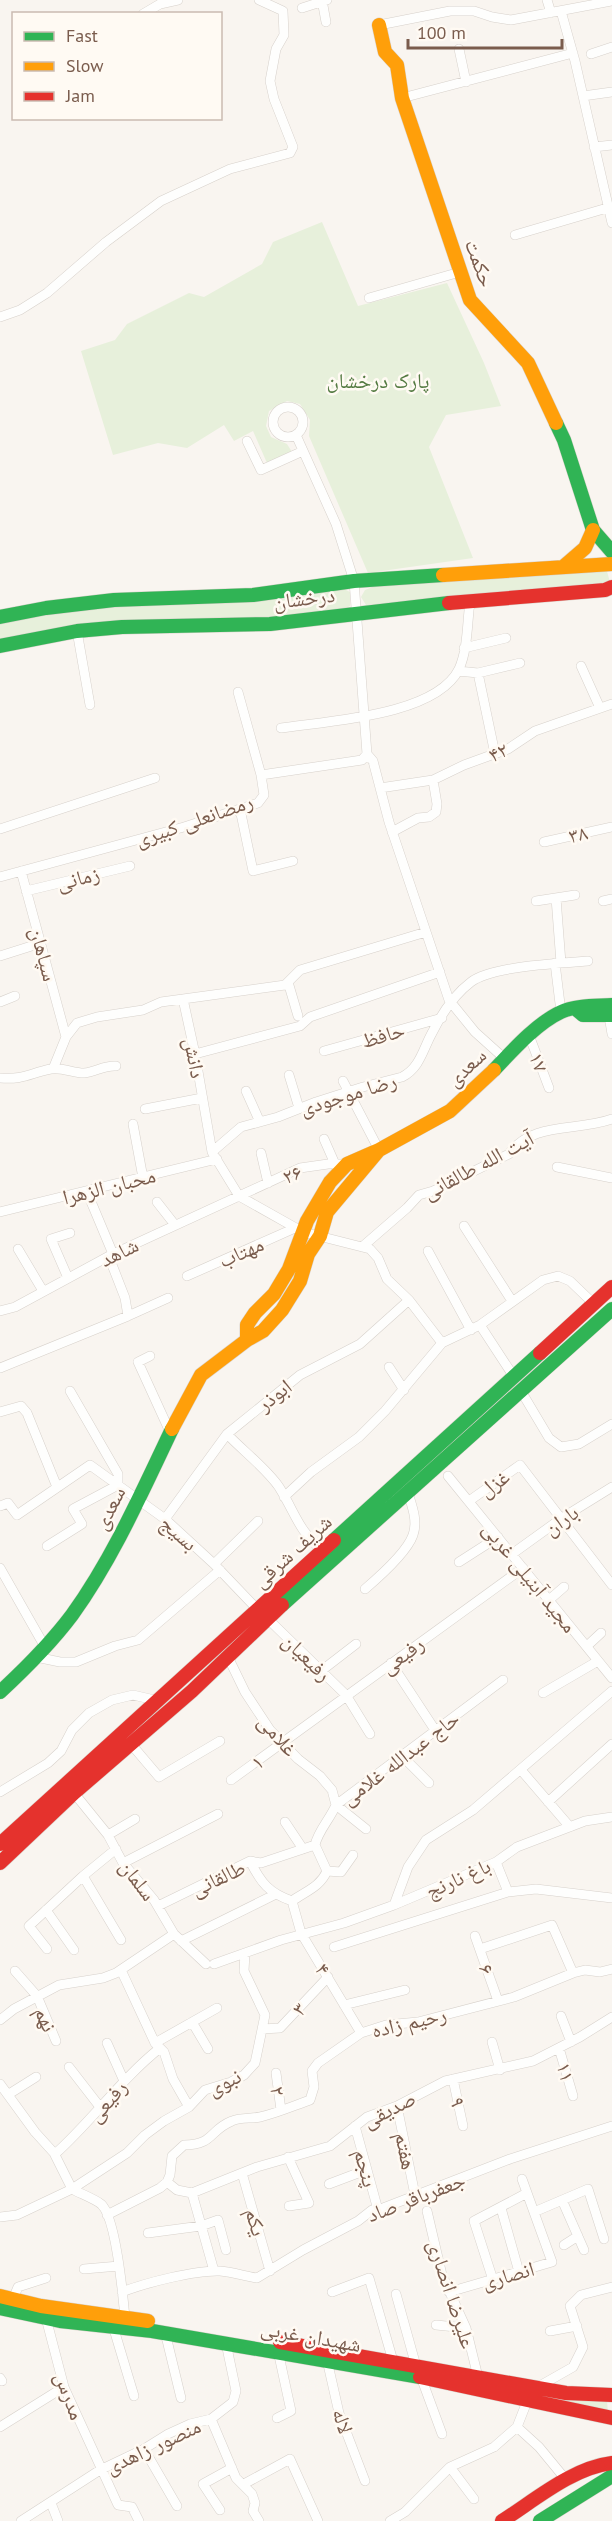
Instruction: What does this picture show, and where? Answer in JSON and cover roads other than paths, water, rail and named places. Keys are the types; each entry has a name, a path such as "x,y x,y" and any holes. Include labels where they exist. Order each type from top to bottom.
{"main road":[{"name":"حکمت","path":"379,25 385,52 397,65 402,98 470,300 528,363 564,440 593,530"},
{"path":"562,567 585,548 593,530 612,552"},
{"name":"درخشان","path":"0,617 46,608 114,600 253,595 354,581 612,564"},
{"name":"درخشان","path":"0,646 77,631 122,627 270,624 355,613 605,590 612,587"},
{"name":"سعدی","path":"247,1340 247,1325 255,1313 274,1294 289,1269 299,1230 307,1221 341,1164 379,1150 450,1111 529,1035 561,1012 577,1010 583,1015 611,1012"},
{"name":"سعدی","path":"0,1692 40,1652 82,1601 137,1500 189,1392 201,1375 247,1340 263,1331 282,1310 300,1281 308,1254 320,1236 327,1212 379,1150"},
{"name":"شریف شرقی","path":"0,1863 74,1793 228,1657 263,1615 323,1551 612,1287"},
{"name":"شریف شرقی","path":"0,1844 159,1701 308,1580 408,1493 612,1309"},
{"path":"484,1405 494,1416"},
{"name":"شهیدان غربی","path":"6,2297 41,2306 393,2361 419,2371 532,2393 612,2395"},
{"name":"شهیدان غربی","path":"0,2308 46,2318 165,2332 327,2360 478,2377 612,2418"},
{"path":"502,2521 603,2462 612,2463"},
{"path":"540,2521 612,2476"}],"street":[{"path":"146,12 159,2 178,0"},
{"path":"0,317 20,310 47,293 106,242 161,201 230,169 290,153 293,147 274,99 270,81 276,50 284,35 283,11 259,0"},
{"path":"302,8 324,0 326,22"},
{"path":"547,0 556,12 573,53 612,223"},
{"path":"379,25 450,11 474,11 511,20 590,3 612,1"},
{"path":"591,54 612,47"},
{"path":"459,49 466,82"},
{"path":"402,98 573,53"},
{"path":"583,96 612,92"},
{"path":"594,147 612,145"},
{"path":"515,236 608,208"},
{"path":"369,297 460,272"},
{"path":"296,435 336,524 354,581 368,754 373,761 392,832 452,1003 475,1032 505,1059"},
{"path":"247,441 261,470 303,451"},
{"path":"281,728 390,712 417,704 447,683 458,671 464,648 470,602"},
{"path":"77,631 90,705"},
{"path":"464,648 506,638"},
{"path":"458,671 478,673 520,663"},
{"path":"580,666 600,708"},
{"path":"478,673 495,754"},
{"path":"238,692 261,775"},
{"name":"۴۲","path":"380,788 433,780 464,765 508,749 534,731 612,704"},
{"name":"رمضانعلی کبیری","path":"0,877 184,827 258,803 264,795 261,775 362,760 368,754"},
{"path":"0,829 155,778"},
{"path":"392,832 418,818 429,817 436,812 438,804 433,780"},
{"path":"240,809 253,871 293,861"},
{"name":"۳۸","path":"544,842 612,826"},
{"name":"زمانی","path":"26,891 130,866"},
{"name":"سپاهان","path":"21,871 66,1037"},
{"path":"536,902 575,895"},
{"path":"556,898 561,1012"},
{"path":"53,1069 66,1037 77,1023 97,1017 143,1010 161,1002 285,985 300,970 426,932"},
{"path":"0,956 41,943"},
{"name":"رضا موجودی","path":"214,1155 241,1126 278,1117 412,1072 442,1018 472,981 493,972 588,961"},
{"path":"195,1054 300,1026 310,1017 440,972"},
{"path":"288,982 298,1016"},
{"path":"0,1002 15,996"},
{"name":"دانش","path":"183,999 214,1155 239,1196 299,1230 320,1236"},
{"path":"611,1012 612,1034"},
{"name":"حافظ","path":"324,1051 442,1018"},
{"name":"۱۷","path":"529,1035 549,1088"},
{"path":"0,1078 25,1078 53,1069 82,1073 96,1071 106,1065 116,1066"},
{"path":"289,1075 300,1108"},
{"path":"343,1081 379,1150"},
{"path":"246,1091 259,1120"},
{"path":"145,1109 202,1098"},
{"name":"آیت الله طالقانی","path":"362,1247 419,1195 433,1191 509,1154 516,1144 532,1133 586,1126 612,1119"},
{"path":"133,1124 143,1178"},
{"path":"324,1138 341,1164"},
{"path":"261,1154 268,1183"},
{"name":"محبان الزهرا","path":"0,1212 143,1178 214,1155"},
{"name":"۲۶","path":"239,1196 300,1168 341,1164"},
{"path":"557,1167 612,1178"},
{"path":"87,1192 125,1298 128,1316"},
{"name":"شاهد","path":"0,1311 15,1307 111,1256 239,1196"},
{"path":"157,1202 175,1226"},
{"path":"465,1226 512,1301"},
{"name":"مهتاب","path":"187,1276 299,1230"},
{"path":"68,1278 51,1239 70,1233"},
{"path":"320,1236 370,1249 378,1258 387,1279 409,1300 442,1343"},
{"path":"18,1249 43,1291"},
{"path":"428,1251 471,1330"},
{"path":"439,1272 447,1265"},
{"path":"284,1497 311,1473 359,1437 404,1390 442,1343 480,1325 543,1280 558,1276 570,1281 594,1304"},
{"path":"0,1368 168,1298"},
{"name":"ابوذر","path":"165,1519 227,1434 300,1375 360,1344 409,1300"},
{"path":"480,1325 514,1377"},
{"path":"150,1356 138,1362 170,1432"},
{"path":"389,1367 404,1390"},
{"path":"47,1546 82,1524 73,1509 118,1485 118,1474 70,1391"},
{"path":"521,1391 549,1438 561,1447 579,1444 612,1424"},
{"path":"0,1412 21,1406 27,1413 57,1487 16,1515 8,1503 0,1506"},
{"path":"227,1434 278,1486 299,1527 308,1539 323,1551"},
{"name":"غزل","path":"469,1501 520,1465 562,1518"},
{"name":"بسیج","path":"57,1487 90,1466 165,1519 217,1567 263,1615"},
{"name":"مجید آبنیلی غربی","path":"448,1476 612,1678"},
{"name":"باران","path":"512,1554 562,1518 612,1487"},
{"path":"365,1589 388,1569 413,1536 415,1518 408,1493"},
{"path":"562,1518 611,1582"},
{"path":"0,1568 40,1652 60,1662 76,1662 115,1646 138,1641 217,1567 258,1521"},
{"path":"459,1562 498,1537"},
{"name":"رفیعی","path":"283,1743 523,1568"},
{"path":"549,1600 564,1587"},
{"name":"رفیعیان","path":"263,1615 346,1695 370,1734"},
{"path":"586,1646 601,1633"},
{"path":"321,1671 356,1644"},
{"name":"غلامی","path":"228,1657 245,1692 270,1730 320,1776 332,1790 336,1805"},
{"path":"543,1693 598,1661"},
{"path":"391,1663 435,1730"},
{"name":"حاج عبدالله غلامی","path":"315,1845 317,1836 327,1825 336,1805 503,1680"},
{"path":"394,1905 408,1867 426,1840 473,1810 612,1691"},
{"path":"0,1792 48,1763 61,1751 72,1730 89,1713 112,1700 134,1695 159,1701"},
{"path":"131,1744 159,1777 220,1741"},
{"name":"۱","path":"231,1780 283,1743"},
{"path":"548,1802 612,1744"},
{"path":"401,1755 429,1783"},
{"path":"520,1770 570,1827"},
{"name":"سلمان","path":"74,1793 108,1835 123,1863 158,1906 178,1938 210,1964 301,1933"},
{"path":"336,1805 366,1829"},
{"path":"123,1863 218,1814"},
{"name":"باغ نارنج","path":"301,1933 344,1923 394,1905 496,1862 517,1847 585,1821 612,1817"},
{"path":"108,1835 135,1819"},
{"path":"285,1822 303,1849"},
{"path":"315,1845 327,1871"},
{"name":"طالقانی","path":"158,1906 250,1861 261,1863 315,1845"},
{"path":"47,1949 29,1926 116,1849"},
{"path":"327,1871 341,1872 353,1855"},
{"path":"250,1861 258,1876 274,1895 292,1901 319,1885 327,1871"},
{"path":"496,1862 508,1892"},
{"path":"83,1876 121,1940"},
{"path":"334,1947 508,1892 536,1889 612,1898"},
{"path":"1,2017 59,1985 103,1978 178,1938 274,1895"},
{"name":"۴","path":"292,1901 301,1933 361,2033"},
{"path":"46,1910 74,1950"},
{"path":"480,1949 552,1925 573,1973"},
{"name":"۶","path":"475,1936 498,2001"},
{"name":"نبوی","path":"0,2217 17,2215 72,2189 127,2153 145,2135 164,2121 189,2107 205,2090 231,2082 255,2063 265,2015 244,1971 244,1953"},
{"name":"رحیم زاده","path":"167,2182 172,2156 184,2145 200,2145 222,2126 234,2120 257,2118 309,2100 314,2087 312,2072 318,2063 361,2033 386,2025 418,2022 514,1997 573,1973 612,1969"},
{"path":"120,1970 169,2063 173,2079 189,2107"},
{"name":"نهم","path":"15,1971 37,1996 56,2041"},
{"path":"600,1972 612,1980"},
{"name":"۳","path":"262,2029 280,2028 328,1977"},
{"path":"344,2005 405,1990"},
{"name":"رفیعی","path":"55,2154 81,2131 100,2107 158,2045 217,2008"},
{"path":"561,2016 571,2042"},
{"name":"صدیقی","path":"192,2193 288,2157 330,2146 367,2117 397,2106 425,2090 453,2079 534,2061 612,2017"},
{"path":"192,2022 208,2049"},
{"path":"492,2042 500,2070"},
{"path":"107,2043 124,2081"},
{"name":"۱۱","path":"559,2048 573,2096"},
{"path":"69,2067 100,2107"},
{"name":"۲","path":"276,2073 281,2110"},
{"path":"9,2094 36,2077"},
{"name":"۹","path":"453,2079 463,2126"},
{"path":"0,2084 35,2132 55,2154 72,2189 103,2205 119,2266 125,2318"},
{"name":"هفتم","path":"397,2106 415,2196"},
{"name":"پنجم","path":"355,2126 378,2210"},
{"name":"جعفرباقر صاد","path":"122,2292 145,2283 214,2271 257,2278 358,2221 372,2210 378,2210 470,2177 510,2159 612,2126"},
{"path":"288,2157 309,2203 289,2206"},
{"path":"329,2184 366,2170"},
{"name":"یکم","path":"242,2173 270,2271"},
{"name":"انصاری","path":"449,2292 552,2262 522,2179"},
{"path":"107,2215 160,2188 167,2182 177,2190 192,2193 214,2271"},
{"path":"534,2212 588,2189 604,2239"},
{"path":"493,2280 474,2221 527,2193"},
{"path":"562,2200 584,2250"},
{"path":"501,2208 519,2272"},
{"name":"علیرضا انصاری","path":"427,2211 442,2275 465,2328 478,2377"},
{"path":"148,2233 201,2226 218,2220 226,2250"},
{"path":"564,2245 578,2236"},
{"path":"84,2268 119,2266"},
{"path":"6,2297 18,2287 46,2278"},
{"path":"332,2292 369,2278 393,2361"},
{"path":"390,2521 405,2512 450,2467 494,2447 517,2427 532,2393 573,2367 583,2347 570,2306 580,2295 612,2287"},
{"path":"396,2294 419,2371 442,2434"},
{"name":"مدرس","path":"46,2318 64,2387 100,2470 118,2505 132,2507 140,2521"},
{"path":"436,2325 465,2328"},
{"path":"113,2326 134,2396"},
{"path":"550,2331 577,2326"},
{"path":"165,2332 180,2398"},
{"name":"منصور زاهدی","path":"21,2521 100,2470 190,2424 211,2419 233,2402 236,2391 226,2343"},
{"path":"277,2418 291,2411 278,2351"},
{"name":"لاله","path":"327,2360 339,2413 364,2481"},
{"path":"0,2427 64,2387"},
{"path":"211,2419 236,2478 252,2494 255,2503 254,2515 260,2521"},
{"path":"517,2427 539,2447 567,2481"},
{"path":"144,2449 177,2506"},
{"path":"244,2484 290,2459 318,2521"},
{"path":"450,2467 474,2499"},
{"path":"220,2510 203,2484 232,2468"},
{"path":"51,2503 58,2521"}],"park label":[{"name":"پارک درخشان","path":"378,380"}]}
